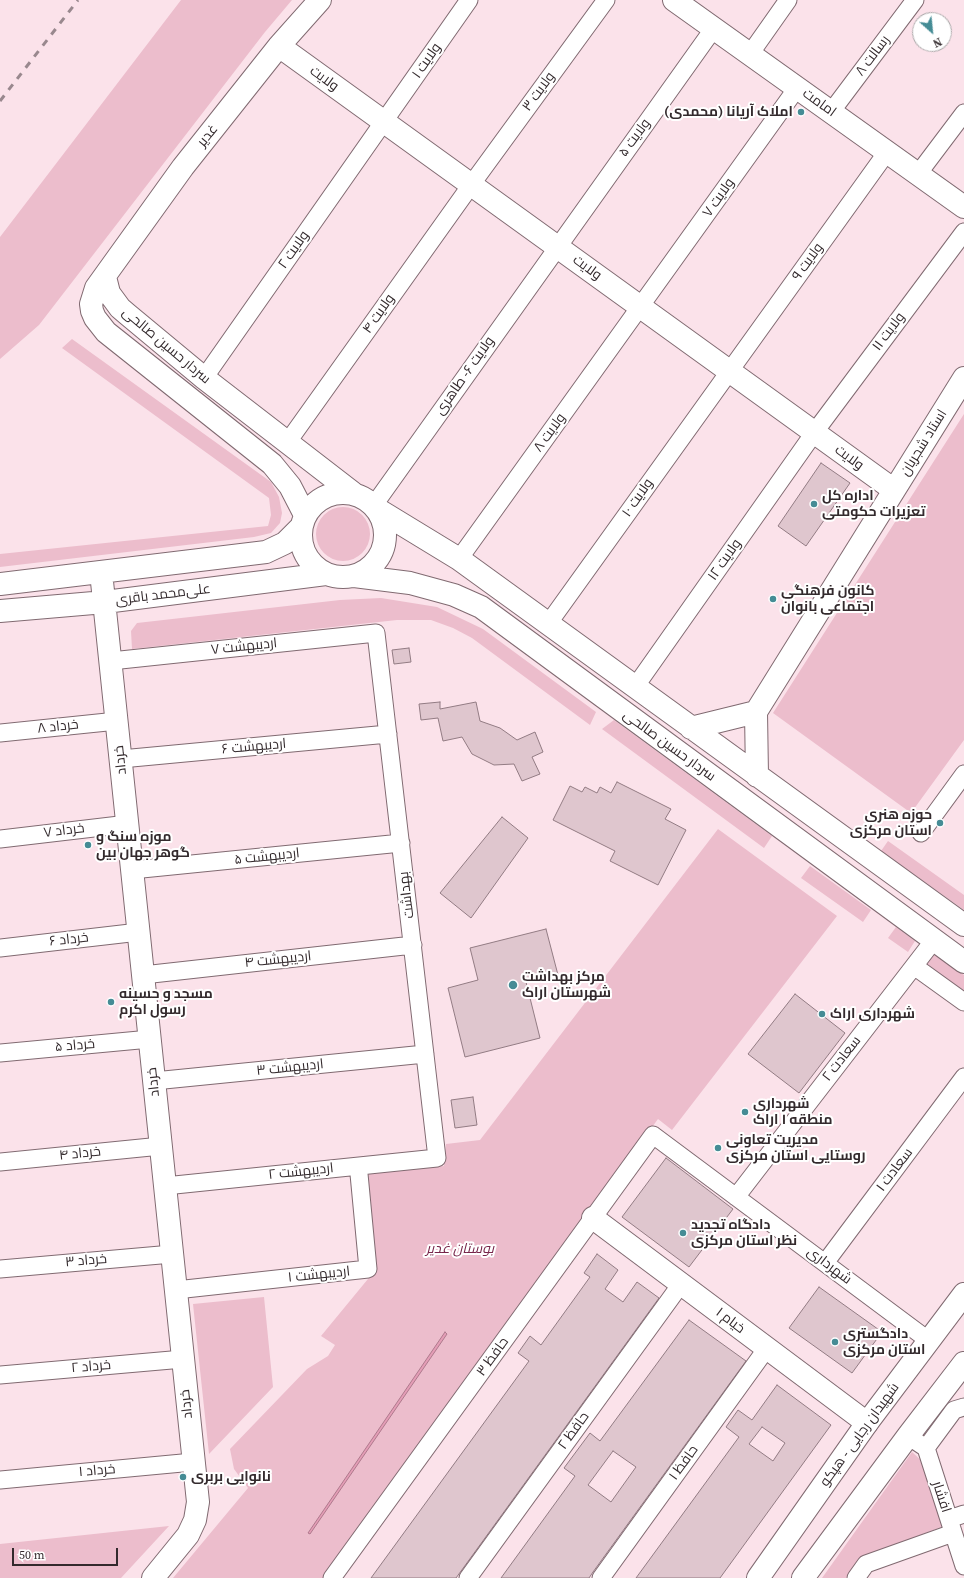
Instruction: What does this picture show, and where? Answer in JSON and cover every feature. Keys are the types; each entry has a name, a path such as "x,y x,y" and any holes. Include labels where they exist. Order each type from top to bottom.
{"main road":[{"name":"غدیر","path":"104,277 183,167 279,46 320,0"},
{"name":"امامت","path":"674,0 964,207"},
{"name":"ولایت","path":"279,46 894,490"},
{"name":"سردار حسین صالحی","path":"104,277 109,293 120,308 204,378 353,494"},
{"name":"سردار حسین صالحی","path":"104,277 96,288 91,304 92,311 100,326 272,464 290,486 303,522"},
{"name":"استاد شجریان","path":"756,712 964,378"},
{"path":"0,584 266,552 285,543 303,522 312,506 320,499 331,494 342,492 364,498 375,507 383,521 386,534 383,548 377,561 366,570 354,576 340,577 326,574 314,567 306,556 301,543 303,522"},
{"name":"سردار حسین صالحی","path":"375,507 458,560 964,925"},
{"name":"خرداد","path":"101,572 198,1502 195,1520 188,1535 153,1578"},
{"name":"علی‌محمد باقری","path":"0,611 105,602 326,574"},
{"name":"سردار حسین صالحی","path":"354,576 410,584 454,595 481,607 964,962"},
{"path":"691,728 756,712 757,776"},
{"name":"خیام ۱","path":"593,1218 867,1423"},
{"name":"شهیدان رجایی - هپکو","path":"758,1578 867,1423 964,1294"},
{"path":"803,1578 964,1363"}],"street":[{"name":"ولایت ۱","path":"384,122 469,0"},
{"name":"ولایت ۳","path":"471,185 606,0"},
{"path":"750,54 788,0"},
{"name":"رسالت ۸","path":"831,112 914,0"},
{"name":"ولایت ۵","path":"557,247 714,28"},
{"name":"ولایت ۷","path":"641,307 797,88"},
{"path":"918,174 964,113"},
{"name":"ولایت ۲","path":"204,378 384,122"},
{"name":"ولایت ۹","path":"729,371 887,152"},
{"name":"ولایت ۴","path":"286,443 471,185"},
{"name":"ولایت ۱۱","path":"814,433 964,232"},
{"name":"ولایت ۶- طاهری","path":"375,507 557,247"},
{"name":"ولایت ۸","path":"458,560 641,307"},
{"name":"ولایت ۱۰","path":"548,624 729,371"},
{"name":"ولایت ۱۲","path":"635,687 814,433"},
{"name":"اردیبهشت ۷","path":"111,661 376,632"},
{"name":"بهداشت","path":"376,632 437,1158"},
{"name":"خرداد ۸","path":"0,733 117,721"},
{"name":"اردیبهشت ۶","path":"121,759 388,734"},
{"path":"921,832 964,774"},
{"name":"خرداد ۷","path":"0,839 128,824"},
{"name":"اردیبهشت ۵","path":"132,870 401,843"},
{"name":"خرداد ۶","path":"0,948 139,932"},
{"name":"سعادت ۲","path":"736,1197 934,940"},
{"name":"اردیبهشت ۴","path":"143,975 412,945"},
{"path":"914,966 964,1002"},
{"name":"خرداد ۵","path":"0,1053 150,1039"},
{"name":"اردیبهشت ۳","path":"154,1081 425,1054"},
{"name":"سعادت ۱","path":"825,1263 964,1077"},
{"name":"شهرداری","path":"653,1135 928,1340"},
{"name":"حافظ ۳","path":"332,1578 653,1135"},
{"name":"خرداد ۴","path":"0,1162 161,1146"},
{"name":"اردیبهشت ۲","path":"165,1186 437,1158"},
{"name":"اردیبهشت ۱","path":"176,1290 368,1269 359,1174"},
{"name":"خرداد ۳","path":"0,1269 172,1254"},
{"name":"حافظ ۲","path":"468,1578 680,1284"},
{"name":"حافظ ۱","path":"601,1578 767,1348"},
{"name":"خرداد ۲","path":"0,1375 183,1359"},
{"path":"908,1436 926,1448 954,1410 964,1407"},
{"name":"افشار","path":"926,1448 955,1522 964,1566"},
{"name":"خرداد ۱","path":"0,1480 193,1462"},
{"path":"856,1578 866,1564 955,1522"}],"green space":[{"path":"181,0 292,0 265,32 39,325 0,359 0,237"},
{"path":"72,339 271,482 279,497 282,513 280,523 271,533 254,537 0,567 0,554 268,526 271,515 269,498 62,348"},
{"path":"964,414 964,740 911,813 773,713"},
{"path":"343,507 353,509 362,515 368,524 370,534 368,544 362,553 353,559 343,561 333,559 324,553 318,544 316,534 318,524 324,515 333,509"},
{"path":"381,598 437,607 483,629 596,712 590,725 472,638 453,628 431,620 397,620 132,649 131,631 137,623 340,600"},
{"path":"614,720 772,836 764,848 602,729"},
{"name":"بوستان غدیر","path":"718,829 837,916 672,1130 658,1119 323,1578 173,1578 248,1488 234,1469 230,1449 307,1369 328,1356 335,1345 321,1336 377,1268 366,1174 444,1166 446,1144 480,1140"},
{"path":"888,841 964,895 964,910 881,851"},
{"path":"810,866 871,910 863,922 801,878"},
{"path":"896,927 915,941 908,952 888,938"},
{"path":"932,952 964,975 964,995 922,965"},
{"path":"264,1297 273,1387 209,1454 193,1304"},
{"path":"912,1452 924,1463 944,1526 860,1558 846,1578 822,1578"},
{"path":"169,1526 121,1578 0,1578 0,1544"}],"shaded area":[{"path":"445,1332 447,1334 310,1534 308,1533"}],"building":[{"name":"اداره کل تعزیرات حکومتی","path":"821,463 850,483 806,546 778,526"},
{"path":"409,648 411,662 394,664 392,650"},
{"path":"440,702 440,709 476,702 480,721 500,728 517,740 535,732 543,752 532,757 540,774 522,781 514,764 494,765 472,754 462,737 443,741 438,718 421,720 419,704"},
{"path":"617,782 671,809 665,819 686,830 658,885 610,861 615,851 553,820 570,786 582,792 585,787 597,793 600,787 611,793"},
{"path":"502,817 528,838 471,918 440,893"},
{"path":"546,929 558,975 526,982 540,1038 465,1057 448,988 478,980 470,948"},
{"path":"795,994 845,1033 799,1093 748,1054"},
{"path":"473,1097 477,1125 455,1128 451,1100"},
{"path":"666,1158 733,1209 689,1267 622,1217"},
{"path":"597,1254 618,1270 605,1289 623,1302 637,1282 659,1298 456,1578 371,1578 529,1361 518,1353 530,1336 541,1345 590,1277 584,1273"},
{"path":"819,1287 882,1332 852,1373 789,1328"},
{"path":"689,1320 746,1361 589,1578 501,1578 575,1476 564,1468 590,1433 600,1441","holes":["613,1451 636,1467 611,1502 588,1485"]},
{"path":"777,1385 831,1425 720,1578 636,1578 739,1437 726,1427 738,1410 752,1420","holes":["762,1427 785,1443 773,1461 749,1444"]}],"railway":[{"path":"0,101 78,0"}],"place":[{"name":"املاک آریانا (محمدی)","path":"801,112"},
{"name":"اداره کل تعزیرات حکومتی","path":"814,504"},
{"name":"کانون فرهنگی اجتماعی بانوان","path":"773,599"},
{"name":"حوزه هنری استان مرکزی","path":"940,823"},
{"name":"موزه سنگ و گوهر جهان بین","path":"88,845"},
{"name":"مرکز بهداشت شهرستان اراک","path":"513,985"},
{"name":"مسجد و حسینه رسول اکرم","path":"111,1002"},
{"name":"شهرداری اراک","path":"822,1014"},
{"name":"شهرداری منطقه ۱ اراک","path":"745,1112"},
{"name":"مدیریت تعاونی روستایی استان مرکزی","path":"718,1148"},
{"name":"دادگاه تجدید نظر استان مرکزی","path":"683,1233"},
{"name":"دادگستری استان مرکزی","path":"835,1342"},
{"name":"نانوایی بربری","path":"183,1477"}]}
